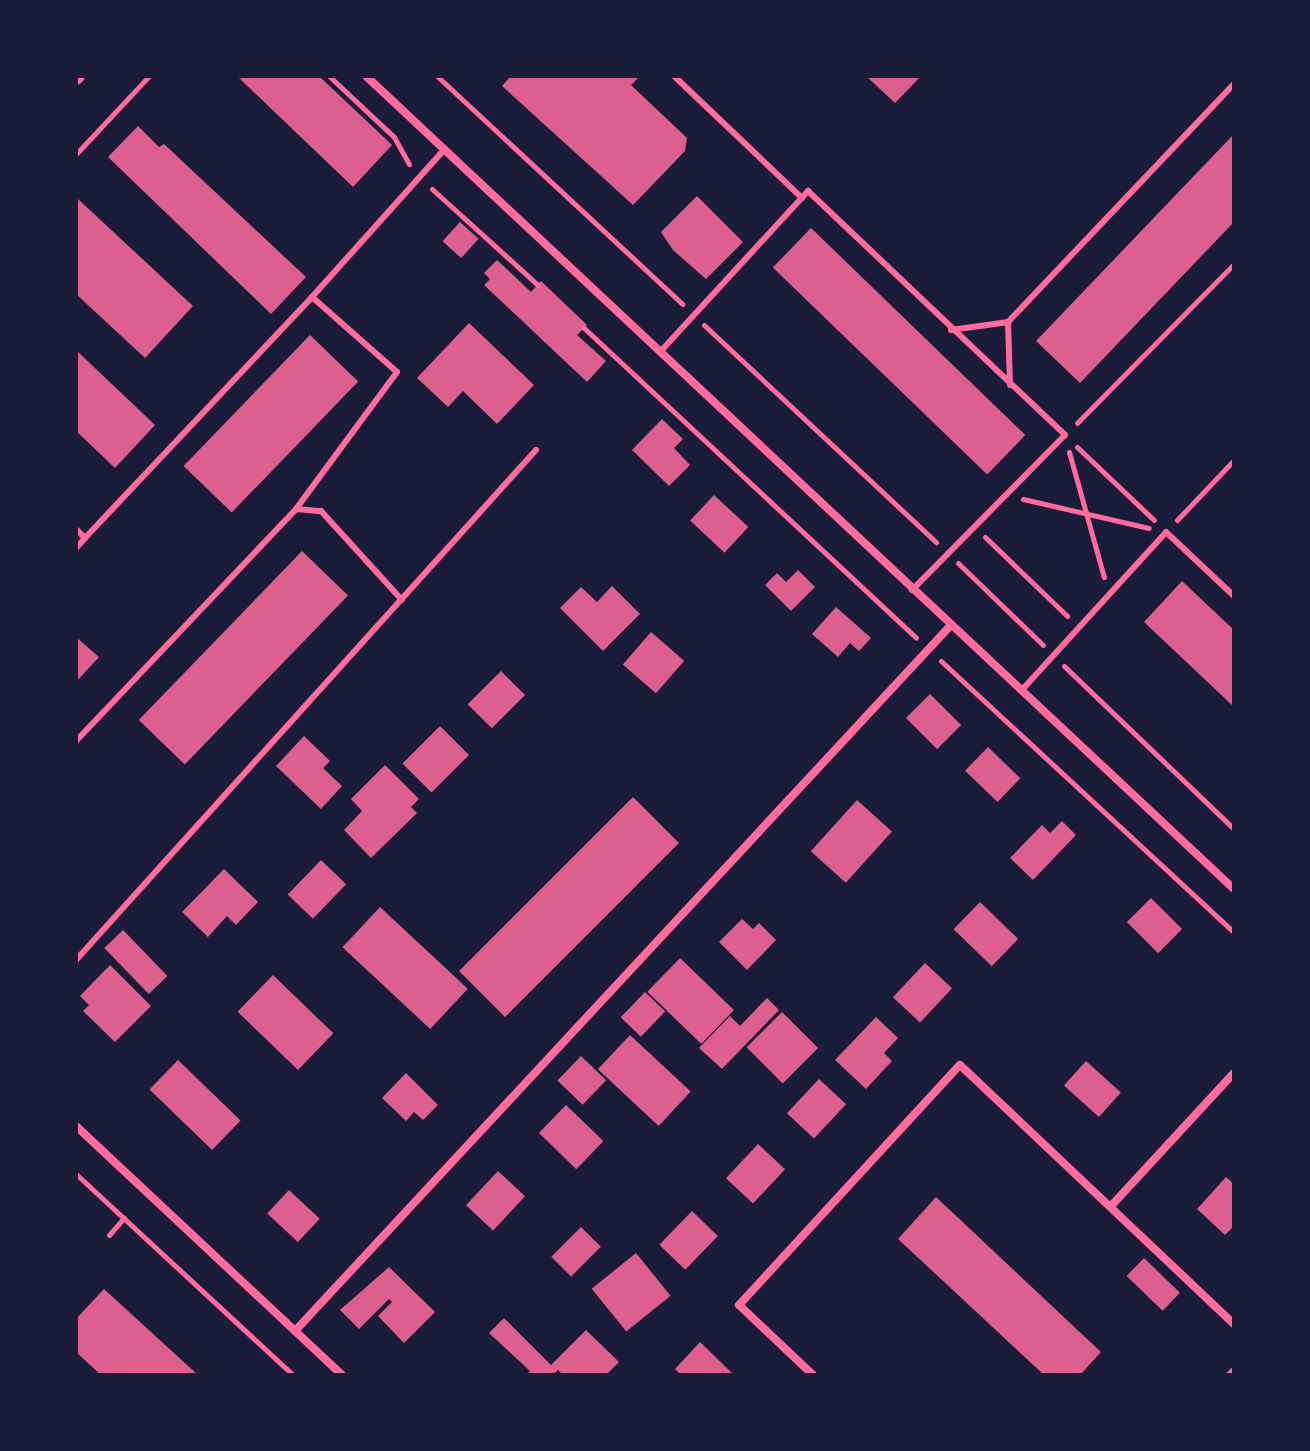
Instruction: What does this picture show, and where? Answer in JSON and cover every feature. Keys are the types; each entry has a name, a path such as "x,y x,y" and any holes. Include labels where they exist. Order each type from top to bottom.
{"street":[{"path":"366,76 1234,889"},
{"path":"295,1331 951,625"},
{"path":"813,1375 739,1305 960,1065 1112,1205 1234,1324"},
{"path":"1112,1205 1234,1073"},
{"path":"76,1126 342,1375"}],"lane":[{"path":"674,76 802,198"},
{"path":"951,330 1008,322 1234,84"},
{"path":"76,548 312,297 444,150"},
{"path":"660,352 808,191 1065,435 912,590"},
{"path":"76,741 296,509 397,372 312,297"},
{"path":"1008,322 1010,385"},
{"path":"76,960 536,450"},
{"path":"296,509 321,511 402,600"},
{"path":"76,529 85,538"},
{"path":"1021,691 1166,532 1234,596"}],"path":[{"path":"76,154 149,76"},
{"path":"437,76 948,553 1234,829"},
{"path":"1065,435 1234,264"},
{"path":"584,328 1234,932"},
{"path":"1065,435 1109,594"},
{"path":"1065,435 1166,532"},
{"path":"1166,532 1234,460"},
{"path":"1006,496 1166,532"},
{"path":"974,527 1079,627"},
{"path":"76,1174 293,1375"},
{"path":"109,1235 124,1218"}],"building":[{"path":"237,76 319,76 392,145 353,187"},
{"path":"511,76 640,76 631,85 687,138 685,151 633,205 502,86"},
{"path":"866,76 921,76 895,103"},
{"path":"138,126 159,147 164,144 306,277 271,314 108,157"},
{"path":"1234,134 1234,222 1080,383 1036,341"},
{"path":"697,196 743,242 706,279 673,250 661,232"},
{"path":"78,199 193,306 145,358 76,294"},
{"path":"460,222 479,239 461,258 443,241"},
{"path":"811,228 1025,435 987,475 773,268"},
{"path":"497,260 531,292 541,281 587,325 577,335 606,361 587,382 484,285 490,279 484,273"},
{"path":"469,323 534,385 497,424 463,391 448,407 417,378"},
{"path":"310,335 358,382 232,512 184,466"},
{"path":"76,350 155,425 115,468 76,431"},
{"path":"662,419 683,439 674,448 690,465 669,486 632,450"},
{"path":"714,495 748,527 725,553 690,521"},
{"path":"302,551 348,595 185,765 139,720"},
{"path":"798,570 815,587 791,611 765,585 777,573 786,582"},
{"path":"1182,581 1234,630 1234,707 1144,622"},
{"path":"612,586 640,614 603,651 560,608 581,587 597,602"},
{"path":"836,607 871,638 859,651 850,643 838,657 812,634"},
{"path":"651,632 684,661 656,693 623,664"},
{"path":"76,637 99,657 76,682"},
{"path":"501,671 525,695 492,728 468,704"},
{"path":"930,694 961,725 937,749 906,718"},
{"path":"440,726 469,755 432,792 403,763"},
{"path":"304,736 330,761 323,768 342,786 321,809 276,766"},
{"path":"988,747 1020,778 997,802 965,771"},
{"path":"385,765 419,799 411,807 417,813 371,858 344,830 362,811 351,799"},
{"path":"633,797 679,843 505,1017 459,971"},
{"path":"857,800 892,831 846,883 811,851"},
{"path":"1062,821 1076,835 1033,880 1010,858 1042,825 1050,833"},
{"path":"321,860 346,884 313,919 288,895"},
{"path":"224,869 258,902 236,925 227,916 208,937 182,912"},
{"path":"1151,898 1182,929 1158,953 1127,922"},
{"path":"980,902 1018,939 992,966 954,929"},
{"path":"380,907 468,989 430,1029 342,947"},
{"path":"742,919 753,929 759,923 776,940 747,970 719,942"},
{"path":"123,930 167,976 149,994 104,948"},
{"path":"680,958 734,1010 701,1044 647,992"},
{"path":"925,963 952,988 920,1023 893,997"},
{"path":"110,965 151,1006 115,1042 83,1011 89,1005 80,996"},
{"path":"273,975 333,1033 298,1070 238,1012"},
{"path":"645,992 665,1011 641,1037 621,1017"},
{"path":"767,998 779,1010 722,1069 699,1048 730,1016 740,1026"},
{"path":"782,1012 818,1048 783,1083 747,1047"},
{"path":"876,1017 898,1038 884,1053 892,1061 866,1089 835,1060"},
{"path":"630,1035 691,1092 659,1126 598,1069"},
{"path":"581,1056 606,1080 583,1105 557,1080"},
{"path":"178,1060 241,1120 212,1150 150,1089"},
{"path":"1086,1061 1121,1092 1099,1117 1064,1086"},
{"path":"406,1073 438,1105 423,1120 414,1112 406,1121 382,1098"},
{"path":"819,1079 846,1104 814,1139 787,1113"},
{"path":"566,1105 603,1141 576,1169 539,1133"},
{"path":"758,1144 785,1169 753,1204 726,1178"},
{"path":"498,1171 525,1196 493,1231 466,1205"},
{"path":"1226,1177 1234,1184 1234,1226 1225,1235 1197,1209"},
{"path":"289,1190 320,1219 298,1242 267,1213"},
{"path":"936,1197 1101,1352 1080,1375 1044,1375 898,1239"},
{"path":"692,1211 718,1236 685,1270 659,1245"},
{"path":"581,1227 601,1247 571,1276 551,1257"},
{"path":"636,1253 671,1296 626,1332 592,1289"},
{"path":"1144,1258 1180,1293 1163,1311 1127,1276"},
{"path":"389,1267 435,1312 404,1343 378,1316 392,1302 389,1299 359,1329 340,1310"},
{"path":"104,1289 198,1375 101,1375 76,1352 76,1319"},
{"path":"504,1318 551,1365 586,1330 619,1362 606,1375 563,1375 558,1370 553,1375 526,1375 530,1371 489,1333"},
{"path":"700,1342 734,1375 681,1375 675,1369"}]}
